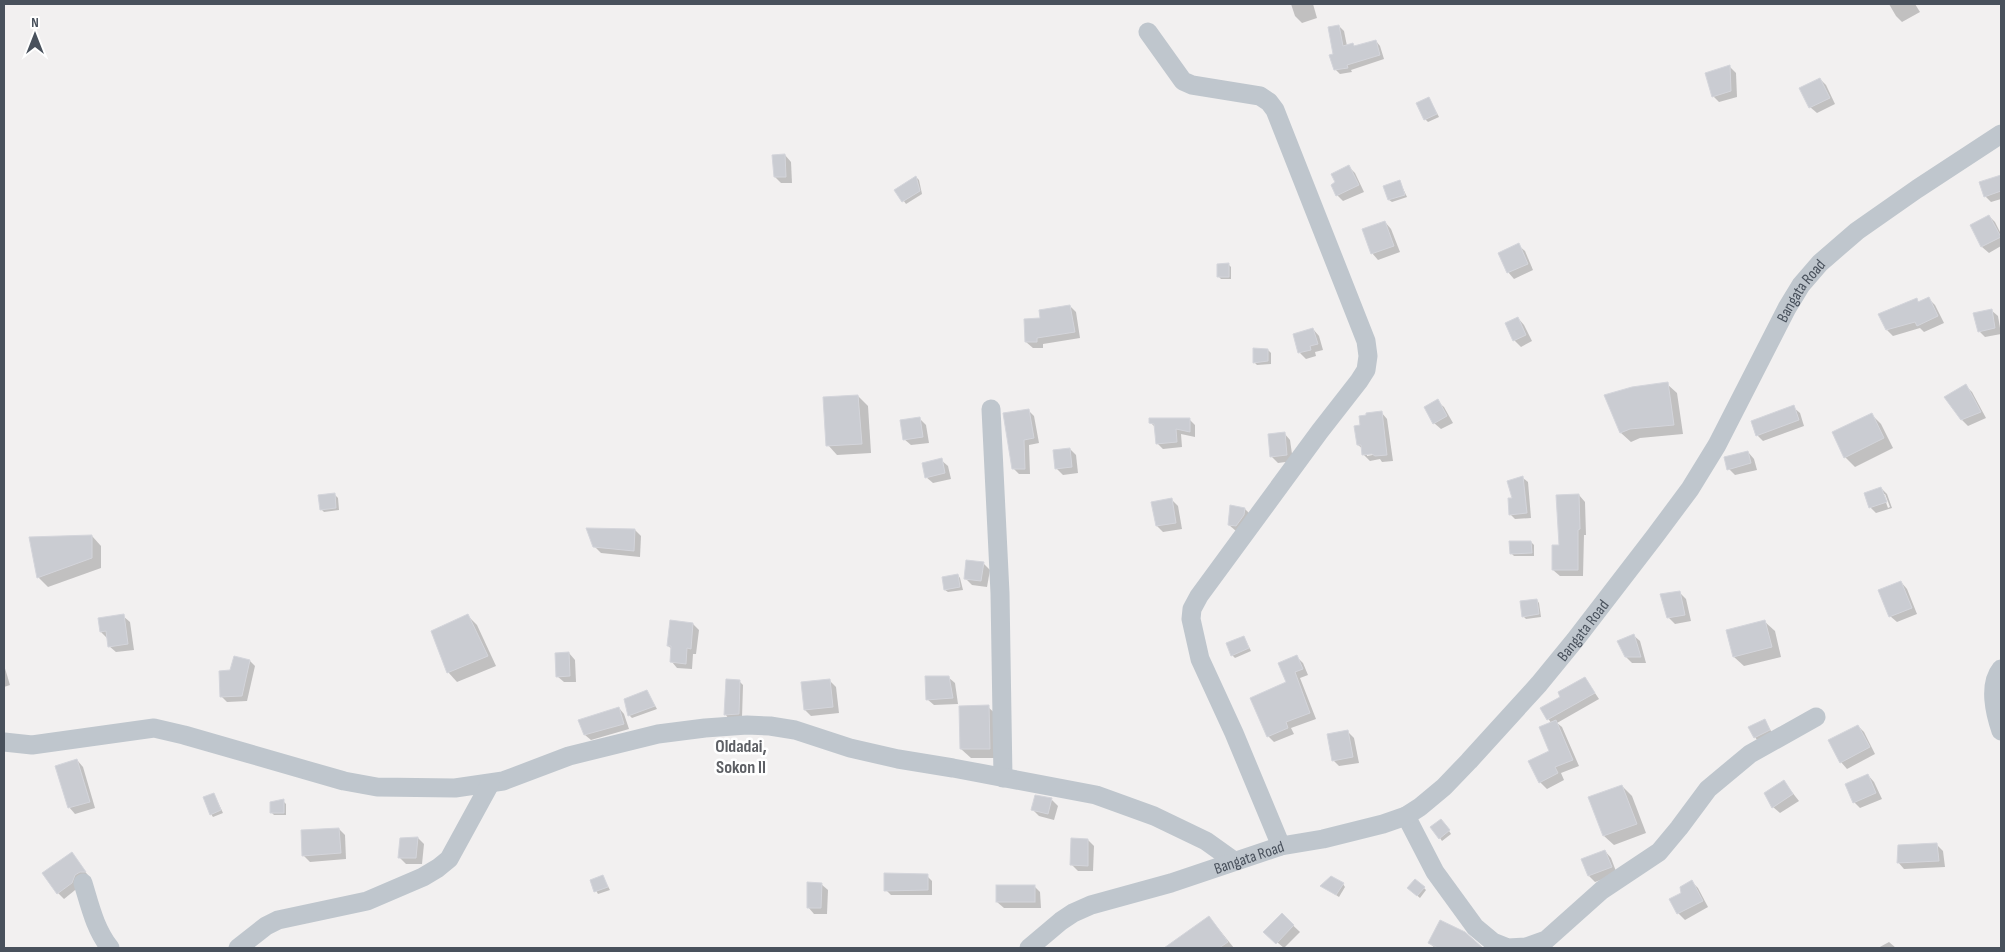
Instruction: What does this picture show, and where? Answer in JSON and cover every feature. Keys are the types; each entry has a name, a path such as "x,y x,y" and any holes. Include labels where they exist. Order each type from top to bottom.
{"street":[{"path":"1148,32 1183,81 1192,85 1260,96 1269,102 1274,110 1366,341 1368,356 1366,370 1359,381 1198,596 1192,609 1191,619 1200,659 1234,733 1281,846"},
{"name":"Bangata Road","path":"1029,948 1061,921 1091,905 1171,883 1281,846 1323,839 1383,824 1406,816 1444,787 1507,720 1575,640 1690,489 1717,445 1787,308 1801,285 1820,263 1857,231 2001,134"},
{"path":"991,409 1000,592 1004,778"},
{"path":"2001,669 1994,689 1996,716 2001,731"},
{"path":"1406,816 1435,872 1475,927 1494,942 1508,948 1526,946 1546,940 1602,890 1659,852 1708,789 1750,754 1816,717"},
{"path":"4,742 32,745 154,728 362,785 455,788 490,784 514,778 569,756 658,734 746,725 794,730 850,748 898,759 1096,795 1154,816 1206,841 1234,861"},
{"path":"238,948 266,926 278,920 308,912 367,901 423,877 438,868 449,859 490,784"},
{"path":"84,883 95,924 110,948"}],"building":[{"path":"1339,25 1343,46 1353,43 1354,46 1376,40 1380,55 1347,65 1348,68 1334,70 1329,55 1333,54 1328,27"},
{"path":"1730,65 1731,91 1712,97 1705,73"},
{"path":"1820,78 1830,98 1809,108 1799,88"},
{"path":"1429,97 1437,114 1424,120 1416,103"},
{"path":"785,154 786,177 774,177 772,155"},
{"path":"1349,165 1359,185 1336,196 1331,185 1335,182 1331,174"},
{"path":"2001,175 2001,191 1984,197 1979,182"},
{"path":"916,176 920,191 902,202 894,190"},
{"path":"1400,180 1405,195 1388,200 1383,186"},
{"path":"1989,215 2001,237 1981,247 1970,225"},
{"path":"1385,221 1394,246 1371,254 1362,229"},
{"path":"1519,243 1528,264 1507,273 1498,253"},
{"path":"1229,263 1229,277 1217,277 1217,264"},
{"path":"1929,297 1938,316 1917,326 1915,322 1886,330 1878,314 1917,298 1918,302"},
{"path":"1070,305 1075,332 1037,338 1037,342 1025,342 1024,319 1040,318 1039,310"},
{"path":"1992,309 1995,328 1978,332 1973,313"},
{"path":"1518,317 1526,335 1513,341 1505,323"},
{"path":"1313,328 1318,344 1310,346 1311,350 1298,353 1293,334"},
{"path":"1253,348 1268,349 1268,361 1253,363"},
{"path":"1668,382 1674,425 1630,429 1620,433 1604,395 1632,387"},
{"path":"1966,384 1981,412 1961,420 1944,397"},
{"path":"858,395 862,444 826,446 823,397"},
{"path":"1438,399 1447,416 1433,424 1424,407"},
{"path":"1794,405 1799,420 1756,436 1751,421"},
{"path":"1029,409 1034,438 1024,440 1025,469 1012,469 1003,413"},
{"path":"1382,411 1387,455 1362,455 1361,445 1357,445 1354,426 1360,425 1359,416"},
{"path":"1872,413 1884,438 1844,458 1832,432"},
{"path":"920,417 923,437 903,440 900,420"},
{"path":"1149,418 1190,418 1190,432 1176,429 1177,442 1156,444 1154,424 1149,423"},
{"path":"1285,432 1287,455 1270,457 1268,434"},
{"path":"1070,448 1072,467 1055,469 1053,450"},
{"path":"1748,451 1751,463 1727,470 1724,457"},
{"path":"942,458 945,473 925,478 922,463"},
{"path":"1523,476 1527,513 1509,515 1508,498 1512,498 1507,481"},
{"path":"1881,487 1887,502 1869,508 1864,493"},
{"path":"335,493 336,508 320,510 318,495"},
{"path":"1579,494 1578,570 1552,570 1552,545 1559,545 1556,495"},
{"path":"1172,498 1176,523 1156,526 1151,502"},
{"path":"1230,505 1245,508 1244,515 1236,526 1228,525"},
{"path":"586,528 635,529 634,551 593,547"},
{"path":"92,535 92,558 37,578 29,537"},
{"path":"1509,541 1531,541 1532,553 1510,554"},
{"path":"966,560 984,562 981,581 964,579"},
{"path":"958,574 960,587 944,590 942,577"},
{"path":"1901,581 1912,608 1889,617 1878,590"},
{"path":"1680,591 1685,615 1667,618 1660,594"},
{"path":"1537,599 1539,614 1522,617 1520,601"},
{"path":"124,614 128,644 108,647 106,631 100,632 98,618"},
{"path":"468,614 488,656 447,673 431,631"},
{"path":"670,620 693,623 691,649 687,648 686,664 670,662 671,646 667,646"},
{"path":"1765,620 1772,647 1733,657 1726,630"},
{"path":"1634,634 1641,657 1625,657 1617,641"},
{"path":"1244,636 1249,648 1231,656 1226,643"},
{"path":"569,652 570,676 556,677 555,653"},
{"path":"1297,655 1303,669 1295,672 1310,713 1286,722 1288,728 1267,737 1250,698 1286,682 1278,663"},
{"path":"234,656 250,660 242,696 220,697 219,671 230,670"},
{"path":"925,676 949,676 953,698 926,700"},
{"path":"1585,677 1595,693 1547,720 1540,708 1560,697 1558,692"},
{"path":"726,679 740,680 739,714 724,715"},
{"path":"830,679 833,707 804,710 801,682"},
{"path":"647,690 655,706 628,716 624,699"},
{"path":"989,705 990,749 960,749 959,706"},
{"path":"619,707 624,724 584,735 578,720"},
{"path":"1765,719 1770,730 1754,738 1748,727"},
{"path":"1556,720 1573,760 1555,767 1558,773 1539,783 1528,761 1549,751 1539,727"},
{"path":"1858,725 1870,747 1840,763 1828,740"},
{"path":"1348,730 1353,757 1332,761 1327,734"},
{"path":"77,759 90,802 68,808 55,766"},
{"path":"1868,774 1876,793 1853,803 1845,784"},
{"path":"1784,780 1793,794 1772,808 1764,793"},
{"path":"1622,785 1637,824 1603,836 1588,797"},
{"path":"214,793 221,810 210,815 203,797"},
{"path":"1035,795 1052,798 1048,814 1031,810"},
{"path":"284,799 284,813 270,813 270,802"},
{"path":"1441,819 1450,830 1439,839 1430,827"},
{"path":"339,828 341,853 302,856 301,830"},
{"path":"418,837 416,858 398,858 400,838"},
{"path":"1071,838 1088,839 1088,866 1070,865"},
{"path":"1937,843 1939,861 1897,863 1898,845"},
{"path":"1605,850 1612,867 1588,876 1581,859"},
{"path":"72,852 86,872 80,872 75,875 72,883 57,894 42,873"},
{"path":"884,873 928,874 928,890 884,891"},
{"path":"603,875 608,887 594,892 590,880"},
{"path":"1331,876 1344,883 1336,895 1320,886"},
{"path":"1415,879 1425,887 1417,896 1407,888"},
{"path":"1692,880 1703,901 1677,914 1669,899 1681,893 1680,887"},
{"path":"807,882 822,883 821,908 807,908"},
{"path":"996,885 1035,885 1035,902 996,902"},
{"path":"1282,913 1294,925 1276,944 1263,932"},
{"path":"1209,916 1228,942 1219,948 1164,948"},
{"path":"1440,920 1465,932 1483,948 1438,948 1428,943"}],"district":[{"name":"Oldadai, Sokon II","path":"741,756"}]}
